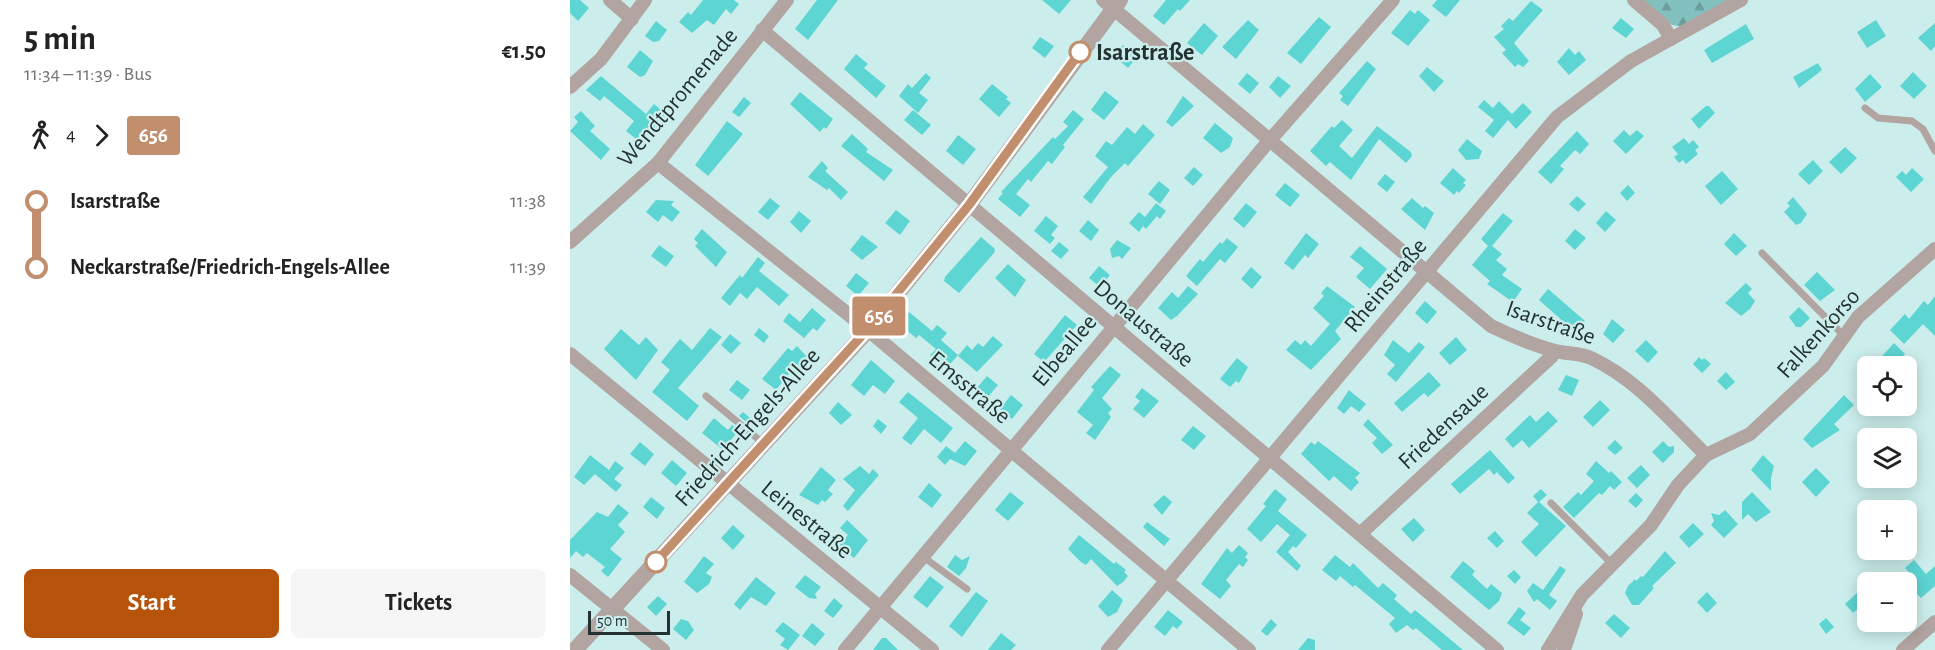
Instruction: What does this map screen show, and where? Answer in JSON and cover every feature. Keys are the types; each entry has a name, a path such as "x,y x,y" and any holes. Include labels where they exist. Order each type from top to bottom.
{"street":[{"path":"610,0 632,19"},
{"path":"570,87 601,59 645,0"},
{"name":"Wendtpromenade","path":"570,242 658,163 787,0"},
{"name":"Elbeallee","path":"845,650 1113,326 1270,140 1393,0"},
{"path":"1634,0 1663,25 1671,39"},
{"name":"Rheinstraße","path":"1108,650 1557,117 1631,61 1741,0"},
{"name":"Isarstraße","path":"1112,3 1425,273 1491,326 1514,337 1555,351 1588,357 1632,382 1706,455"},
{"name":"Friedrich-Engels-Allee","path":"575,650 729,485 867,330 969,205 1112,3"},
{"name":"Donaustraße","path":"762,30 1497,650"},
{"name":"Emsstraße","path":"658,163 867,330 1249,650"},
{"name":"Falkenkorso","path":"1548,650 1582,595 1650,525 1678,485 1706,455 1750,434 1822,366 1858,317 1935,249"},
{"name":"Friedensaue","path":"1360,534 1555,351"},
{"name":"Leinestraße","path":"570,354 932,650"},
{"path":"570,575 663,650"},
{"name":"Falkenkorso","path":"1564,650 1582,595"},
{"path":"1903,650 1935,622"}],"lane":[{"path":"1865,108 1878,118 1912,121 1923,129 1935,151"},
{"path":"1762,253 1844,336"},
{"path":"706,396 764,445"},
{"path":"1551,502 1612,564"},
{"path":"922,556 967,589"}],"green space":[{"path":"1643,0 1730,0 1682,27 1672,25"}],"building":[{"path":"570,0 580,0 589,8 578,21 570,13"},
{"path":"703,0 734,0 739,4 731,14 726,9 714,25 707,20 692,33 679,22 688,12 691,15"},
{"path":"817,0 838,0 808,40 795,29"},
{"path":"1042,0 1071,0 1059,14"},
{"path":"1166,0 1190,0 1180,11 1178,9 1164,25 1153,16"},
{"path":"1437,0 1460,0 1446,17 1432,6"},
{"path":"1531,1 1543,10 1514,43 1529,61 1523,67 1518,64 1515,67 1502,53 1506,50 1494,37 1504,29 1501,26 1509,18 1513,21"},
{"path":"1410,10 1415,14 1418,10 1430,20 1408,46 1391,33"},
{"path":"1319,17 1331,27 1301,64 1287,53"},
{"path":"1621,18 1634,29 1626,38 1612,28"},
{"path":"1248,20 1259,30 1236,59 1222,47"},
{"path":"1876,20 1886,36 1867,48 1857,32"},
{"path":"656,21 667,30 659,41 653,42 645,36"},
{"path":"1204,23 1218,36 1202,55 1187,43"},
{"path":"1935,23 1935,46 1931,51 1918,38"},
{"path":"1746,24 1754,39 1712,63 1704,50"},
{"path":"1040,37 1054,46 1045,58 1032,48"},
{"path":"1123,45 1137,57 1128,68 1114,56"},
{"path":"1569,48 1575,55 1579,51 1586,60 1569,75 1557,62"},
{"path":"640,50 653,61 645,75 640,77 627,67"},
{"path":"856,54 868,64 864,68 886,86 876,98 844,69"},
{"path":"1367,61 1376,69 1348,106 1340,100 1343,96 1339,93"},
{"path":"1818,63 1822,70 1799,88 1793,77"},
{"path":"1427,67 1444,81 1434,92 1419,76"},
{"path":"1913,72 1927,86 1914,99 1900,86"},
{"path":"926,73 931,78 919,93 928,100 918,113 899,96 908,84 912,88"},
{"path":"1247,73 1259,83 1250,94 1238,84"},
{"path":"1870,74 1882,87 1865,102 1855,89"},
{"path":"601,76 646,114 654,104 666,114 640,142 626,131 634,121 604,96 600,101 586,90"},
{"path":"1278,76 1291,86 1280,98 1269,87"},
{"path":"992,84 1008,97 1006,99 1011,103 999,117 979,99"},
{"path":"1105,91 1119,102 1104,120 1091,110"},
{"path":"800,92 833,119 826,129 824,127 820,132 790,104"},
{"path":"1183,96 1194,106 1172,127 1166,122"},
{"path":"744,97 751,103 739,117 732,112"},
{"path":"1484,100 1493,108 1499,101 1512,114 1523,103 1532,112 1516,129 1508,120 1493,138 1485,131 1494,120 1478,107"},
{"path":"1709,106 1715,113 1699,129 1691,119"},
{"path":"913,110 931,125 922,135 904,120"},
{"path":"1073,110 1084,119 1063,145 1065,147 1052,164 1048,161 1031,182 1028,179 1016,194 1030,205 1020,217 998,199 1003,193 1001,192 1053,137 1055,139 1068,126 1063,122"},
{"path":"581,111 595,126 590,131 610,149 601,160 570,131 578,122 574,117"},
{"path":"1342,120 1353,130 1339,146 1352,158 1377,126 1411,152 1412,156 1406,163 1379,139 1351,180 1330,162 1326,166 1310,151 1332,126 1334,128"},
{"path":"727,121 743,134 708,176 695,165"},
{"path":"1215,123 1233,138 1230,147 1221,153 1203,138"},
{"path":"1143,124 1155,135 1128,166 1125,163 1111,177 1091,204 1083,197 1108,167 1095,156 1106,141 1112,145 1127,127 1135,134"},
{"path":"1624,130 1630,136 1637,130 1644,136 1626,154 1613,141"},
{"path":"1577,131 1589,144 1580,154 1575,150 1560,166 1564,169 1551,184 1538,172"},
{"path":"852,134 868,149 866,152 893,170 884,181 841,146"},
{"path":"958,135 976,149 963,165 946,151"},
{"path":"1684,138 1689,144 1693,140 1699,147 1695,150 1698,154 1686,164 1683,160 1679,163 1674,157 1678,154 1672,147"},
{"path":"1467,139 1482,151 1479,159 1466,160 1458,150"},
{"path":"1845,147 1857,158 1841,174 1829,162"},
{"path":"1813,160 1823,171 1809,185 1798,174"},
{"path":"822,161 828,168 825,171 848,192 841,200 829,188 827,190 808,177"},
{"path":"1194,167 1203,175 1193,186 1184,178"},
{"path":"1453,168 1466,180 1463,183 1466,185 1454,195 1440,183"},
{"path":"1912,168 1924,179 1911,192 1896,177 1902,171 1906,175"},
{"path":"1722,171 1738,189 1721,205 1705,186"},
{"path":"1385,174 1395,182 1387,192 1377,184"},
{"path":"1159,181 1170,190 1160,204 1148,194"},
{"path":"1285,183 1300,195 1290,207 1275,195"},
{"path":"1628,185 1635,193 1627,201 1620,193"},
{"path":"1577,196 1586,204 1578,212 1569,204"},
{"path":"1793,197 1807,214 1801,223 1796,225 1784,212 1790,206 1787,203"},
{"path":"770,198 780,206 768,220 758,212"},
{"path":"1412,198 1423,208 1425,206 1434,213 1425,230 1401,209"},
{"path":"656,200 674,201 671,205 680,212 672,222 663,215 658,222 646,212"},
{"path":"1156,203 1166,211 1160,219 1157,216 1146,229 1143,226 1139,232 1129,223 1139,212 1145,217"},
{"path":"1246,203 1257,212 1244,228 1233,219"},
{"path":"896,210 910,221 900,235 885,223"},
{"path":"799,211 811,221 801,233 790,222"},
{"path":"1606,211 1616,220 1605,232 1596,223"},
{"path":"1503,213 1513,221 1492,246 1502,254 1496,260 1507,269 1502,275 1522,289 1513,302 1487,284 1490,281 1472,265 1488,246 1481,239"},
{"path":"1046,216 1058,226 1051,235 1055,238 1050,244 1034,231"},
{"path":"1088,220 1099,230 1091,241 1079,231"},
{"path":"702,229 727,252 716,267 695,246 698,243 694,239"},
{"path":"1575,229 1586,238 1575,250 1565,241"},
{"path":"1306,233 1319,244 1308,258 1305,255 1293,270 1284,263"},
{"path":"1734,233 1747,246 1736,256 1724,244"},
{"path":"862,235 878,247 862,260 850,250"},
{"path":"981,237 995,249 994,253 959,293 944,281 945,277"},
{"path":"1227,238 1238,247 1225,263 1220,259 1197,286 1186,276 1200,259 1203,262 1220,242 1222,244"},
{"path":"1117,240 1131,248 1122,259 1119,256 1112,258 1110,249"},
{"path":"1059,242 1069,250 1061,259 1051,251"},
{"path":"659,245 674,256 666,267 651,256"},
{"path":"1360,246 1387,269 1370,289 1356,277 1364,268 1350,257"},
{"path":"758,257 765,263 759,271 789,295 779,306 757,287 747,299 740,293 730,306 721,298 740,275 742,278"},
{"path":"1008,264 1026,280 1015,297 995,278"},
{"path":"1099,266 1110,275 1100,287 1089,278"},
{"path":"1251,267 1262,277 1252,289 1241,279"},
{"path":"1817,272 1835,290 1820,301 1804,285"},
{"path":"856,273 869,283 858,296 846,286"},
{"path":"1746,283 1752,289 1748,293 1755,301 1750,309 1741,316 1725,303"},
{"path":"1188,286 1198,294 1171,320 1158,308 1172,292 1178,298"},
{"path":"1327,286 1355,307 1335,331 1341,339 1311,370 1286,350 1295,340 1301,345 1305,340 1311,346 1330,324 1313,308 1324,296 1321,293"},
{"path":"1548,289 1585,321 1575,332 1539,300"},
{"path":"1935,296 1935,336 1923,324 1904,344 1890,330 1905,314 1909,319 1924,301 1928,305"},
{"path":"1425,301 1437,312 1427,324 1415,313"},
{"path":"1799,307 1810,318 1801,327 1796,327 1789,317"},
{"path":"812,308 826,320 817,331 813,328 804,338 783,321 789,313 800,322"},
{"path":"909,312 932,331 937,325 947,333 941,340 958,355 952,362 945,367 930,355 936,349 919,335 916,338 899,324"},
{"path":"1065,315 1077,325 1044,362 1034,354"},
{"path":"1612,319 1625,330 1613,343 1603,334"},
{"path":"710,328 722,337 678,388 699,406 687,421 652,392 670,370 661,362 680,339 692,350"},
{"path":"759,328 769,336 764,343 754,335"},
{"path":"621,329 639,345 646,337 658,350 636,380 604,349"},
{"path":"730,334 741,343 731,354 721,345"},
{"path":"993,336 1003,345 977,372 958,356 967,345 972,350 978,343 983,347"},
{"path":"1456,337 1467,350 1450,365 1439,353"},
{"path":"1393,340 1409,353 1419,342 1425,347 1396,382 1387,374 1395,365 1384,355"},
{"path":"1646,340 1658,352 1648,363 1635,351"},
{"path":"1894,343 1905,354 1903,356 1882,356"},
{"path":"797,346 807,357 799,366 797,364 776,390 762,379 788,348 792,351"},
{"path":"1699,357 1711,364 1702,373 1693,364"},
{"path":"1237,358 1248,367 1239,383 1236,381 1230,387 1220,379"},
{"path":"871,360 895,381 885,394 873,385 864,396 851,385"},
{"path":"1110,366 1121,375 1102,398 1112,409 1108,413 1111,417 1095,440 1086,433 1093,425 1077,412 1094,390 1091,387"},
{"path":"1429,372 1441,385 1428,397 1424,393 1402,412 1394,403"},
{"path":"1726,372 1735,382 1726,390 1717,381"},
{"path":"1566,375 1579,380 1572,396 1558,390"},
{"path":"987,376 998,385 988,397 976,389"},
{"path":"737,380 750,390 742,400 729,390"},
{"path":"1142,388 1159,401 1144,418 1133,409 1140,401 1135,397"},
{"path":"1349,390 1366,404 1359,412 1351,406 1344,414 1337,408"},
{"path":"908,392 953,428 941,443 924,429 911,445 902,438 918,418 899,402"},
{"path":"1011,395 1023,405 1012,419 1000,409"},
{"path":"1844,395 1854,405 1834,424 1840,430 1812,448 1803,439"},
{"path":"1600,400 1610,410 1593,427 1583,417"},
{"path":"838,402 852,415 841,425 829,413"},
{"path":"1548,411 1558,421 1529,448 1522,440 1513,448 1505,439 1530,415 1536,422"},
{"path":"743,412 754,421 750,425 739,416"},
{"path":"714,418 728,430 732,425 739,430 723,450 702,433"},
{"path":"878,419 887,426 881,434 873,426"},
{"path":"1368,419 1393,445 1382,454 1372,443 1377,438 1363,425"},
{"path":"1193,426 1206,436 1194,450 1181,440"},
{"path":"1615,440 1623,448 1615,455 1607,448"},
{"path":"965,441 977,451 965,466 950,459 945,465 937,457 946,446 955,453"},
{"path":"1318,441 1360,473 1355,478 1359,482 1351,491 1334,476 1329,481 1301,454 1311,442 1315,445"},
{"path":"1663,441 1669,447 1674,446 1674,452 1663,463 1652,452"},
{"path":"640,442 654,454 645,466 630,454"},
{"path":"1490,450 1515,478 1508,484 1497,472 1494,475 1489,469 1460,494 1451,484"},
{"path":"590,455 609,470 615,461 624,468 614,479 622,485 616,492 595,474 584,485 574,477"},
{"path":"1763,455 1774,466 1771,491 1751,470"},
{"path":"672,460 687,473 676,486 661,473"},
{"path":"1596,461 1622,482 1614,490 1610,486 1602,495 1599,493 1574,518 1563,507 1578,492 1581,495 1594,481 1586,474"},
{"path":"1641,465 1650,475 1637,488 1627,478"},
{"path":"860,466 869,474 873,469 879,475 848,511 843,506 855,490 843,479"},
{"path":"821,467 836,480 828,490 833,494 818,505 799,495"},
{"path":"1816,468 1830,482 1816,497 1802,482"},
{"path":"929,483 942,495 932,508 918,497"},
{"path":"1275,489 1287,499 1278,511 1307,535 1296,548 1293,546 1288,552 1301,566 1297,571 1276,552 1290,535 1277,524 1261,542 1247,529 1266,506 1263,504"},
{"path":"1541,489 1547,495 1539,502 1566,526 1536,557 1521,542 1539,524 1527,513 1538,502 1533,496"},
{"path":"1010,492 1024,503 1008,521 995,510"},
{"path":"1752,492 1771,512 1756,522 1748,514 1742,520 1742,502"},
{"path":"1636,493 1643,500 1636,508 1628,501"},
{"path":"1164,495 1172,502 1162,515 1153,505"},
{"path":"651,497 665,508 657,519 643,507"},
{"path":"618,504 629,513 618,525 625,532 610,549 622,559 608,577 601,571 605,567 587,553 583,557 576,551 570,558 570,540 597,512 608,517"},
{"path":"1725,510 1738,524 1724,538 1711,525 1714,521 1711,513 1719,515"},
{"path":"1414,518 1425,530 1413,542 1401,529"},
{"path":"847,520 868,540 854,558 839,546 848,535 840,528"},
{"path":"1147,522 1170,539 1164,546 1143,527"},
{"path":"1693,523 1704,534 1689,548 1679,537"},
{"path":"733,525 745,536 733,550 721,538"},
{"path":"1495,531 1504,541 1497,548 1487,538"},
{"path":"1079,535 1114,564 1116,562 1126,570 1124,572 1128,576 1123,582 1117,586 1091,559 1086,565 1068,549"},
{"path":"1239,545 1248,553 1245,557 1248,560 1243,567 1239,564 1226,580 1231,586 1220,599 1201,584 1227,548 1232,553"},
{"path":"1665,551 1676,563 1652,586 1654,588 1639,605 1632,605 1625,593 1628,586 1635,579 1636,581 1641,576 1643,577"},
{"path":"955,555 962,560 970,556 966,568 959,576 947,567"},
{"path":"1335,555 1350,567 1353,563 1378,588 1383,583 1397,595 1394,599 1411,614 1415,610 1463,650 1442,650 1416,628 1413,630 1407,625 1396,633 1389,624 1395,618 1355,585 1353,587 1340,576 1336,581 1322,570"},
{"path":"704,556 714,564 706,573 712,577 709,584 697,593 684,582"},
{"path":"1914,560 1926,574 1935,566 1935,586 1921,598 1917,594 1917,572 1909,572 1905,568"},
{"path":"1463,561 1475,571 1472,575 1487,589 1491,584 1502,593 1499,601 1489,610 1450,577"},
{"path":"1560,566 1566,570 1549,595 1557,601 1550,610 1537,599 1534,602 1527,591 1533,583 1543,590"},
{"path":"1514,570 1521,577 1515,584 1507,576"},
{"path":"805,575 821,587 815,594 817,599 809,598 795,587"},
{"path":"930,576 944,587 927,608 913,597"},
{"path":"756,577 776,593 766,606 751,597 740,610 734,604"},
{"path":"1112,590 1123,600 1117,612 1108,617 1098,606"},
{"path":"976,592 988,601 962,637 949,626"},
{"path":"1707,592 1717,603 1707,613 1697,602"},
{"path":"1857,593 1857,610 1853,613 1845,604"},
{"path":"658,596 667,604 656,616 647,607"},
{"path":"834,598 843,606 833,618 824,611"},
{"path":"1519,607 1526,613 1520,620 1531,628 1524,636 1507,623"},
{"path":"1168,610 1183,622 1177,629 1173,626 1165,636 1154,627"},
{"path":"1614,614 1630,628 1621,638 1605,623"},
{"path":"1826,618 1834,627 1826,634 1819,624"},
{"path":"681,619 688,621 694,630 686,640 673,629"},
{"path":"1271,619 1277,625 1267,636 1261,631"},
{"path":"783,622 800,635 788,650 780,645 785,639 775,631"},
{"path":"812,623 825,634 815,646 802,636"},
{"path":"1001,633 1016,645 1011,650 988,650"},
{"path":"882,638 886,638 898,650 873,650"},
{"path":"1308,638 1315,640 1315,650 1298,650"}],"bus line":[{"name":"656","path":"656,562 729,485 867,330 969,205 1080,52"}],"place":[{"name":"Isarstraße","path":"1080,52"}]}
